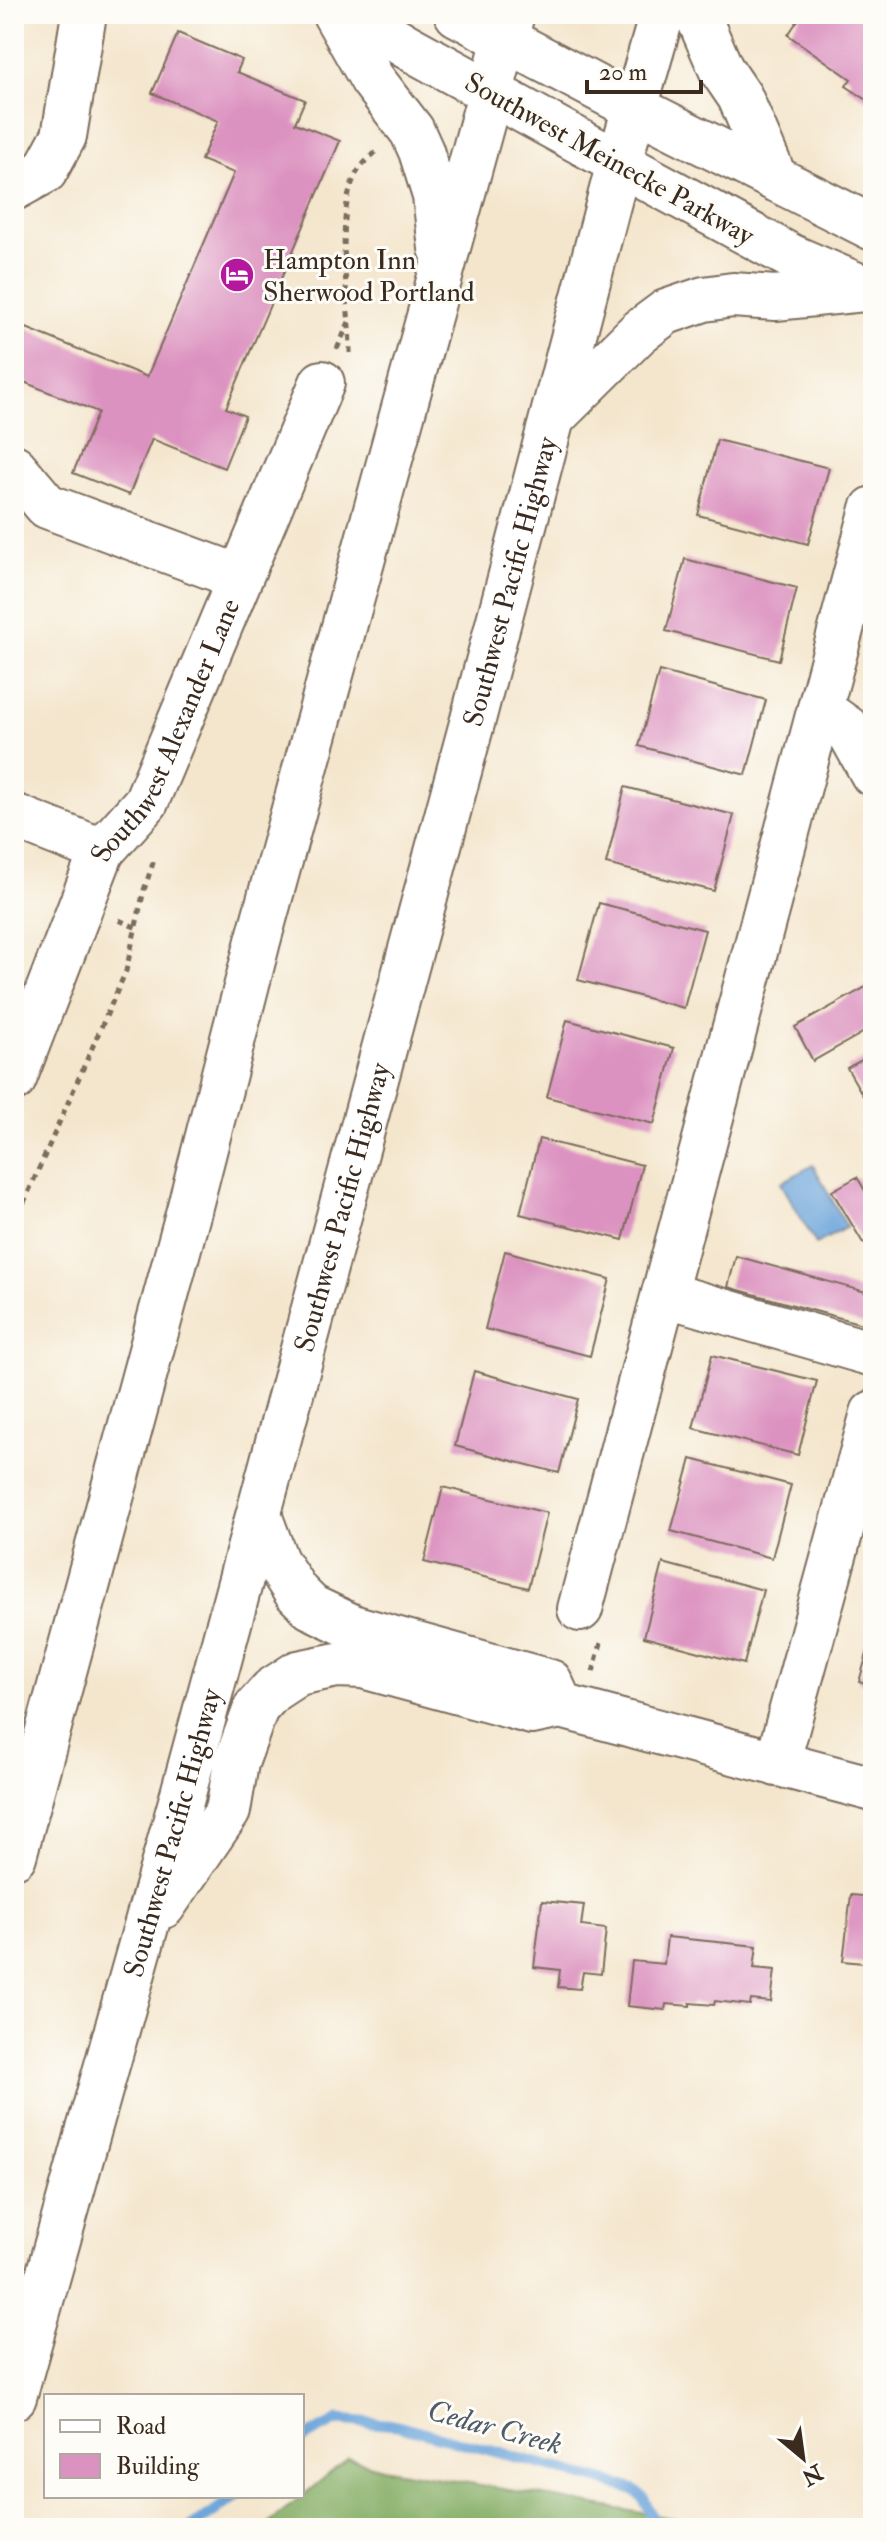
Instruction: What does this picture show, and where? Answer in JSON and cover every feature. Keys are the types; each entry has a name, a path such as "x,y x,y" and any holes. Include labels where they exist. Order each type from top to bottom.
{"main road":[{"path":"14,188 45,171 64,136 84,14"},
{"path":"335,14 372,79 412,131 421,151 435,196 443,264"},
{"name":"Southwest Meinecke Parkway","path":"353,14 490,93 792,257 869,290"},
{"name":"Southwest Meinecke Parkway","path":"457,14 508,27 635,108 873,228"},
{"name":"Southwest Pacific Highway","path":"14,2397 66,2219 259,1515 619,163 662,14"},
{"path":"697,14 721,69 740,97 775,179"},
{"path":"14,1856 184,1229 258,941 508,27"},
{"path":"553,417 639,332 666,312 704,299 733,295 775,298 869,290"},
{"name":"Southwest Alexander Lane","path":"14,1079 102,851 146,802 322,383"},
{"path":"14,467 47,506 239,577"},
{"path":"580,1609 873,509"},
{"path":"820,709 848,729 873,774"},
{"path":"14,816 102,851"},
{"path":"664,1294 873,1354"},
{"path":"777,1764 873,1413"},
{"path":"259,1515 276,1561 296,1592 311,1607 355,1628 550,1682 572,1709"},
{"path":"143,1936 228,1811 236,1763 256,1708 272,1690 298,1673 337,1665 363,1666 532,1712 572,1709 873,1789"}],"path":[{"path":"572,1709 605,1628 580,1609"}],"green space":[{"path":"348,2458 382,2468 728,2528 264,2528 304,2498 304,2495"}],"water":[{"path":"813,1165 847,1227 816,1244 781,1183"}],"building":[{"path":"802,14 873,14 873,104 846,86 851,79 788,35"},
{"name":"Hampton Inn Sherwood Portland","path":"178,33 242,60 237,72 305,100 295,123 340,141 226,408 245,416 224,468 152,439 129,495 73,473 98,412 14,378 14,323 147,377 234,173 201,160 218,121 152,93"},
{"path":"717,440 829,468 808,544 698,515"},
{"path":"685,559 797,588 779,660 666,631"},
{"path":"659,671 766,700 746,775 639,746"},
{"path":"625,787 734,815 714,891 606,864"},
{"path":"599,903 705,930 684,1008 578,980"},
{"path":"873,983 873,1027 813,1061 795,1027"},
{"path":"567,1020 674,1048 654,1124 547,1097"},
{"path":"873,1054 873,1113 847,1068"},
{"path":"539,1139 642,1165 623,1240 520,1214"},
{"path":"857,1177 873,1204 873,1237 863,1243 832,1191"},
{"path":"505,1251 610,1279 590,1356 485,1329"},
{"path":"736,1256 873,1294 873,1327 728,1287"},
{"path":"712,1355 817,1381 798,1455 693,1428"},
{"path":"474,1371 578,1399 559,1473 455,1446"},
{"path":"691,1459 791,1485 772,1558 671,1531"},
{"path":"443,1487 547,1513 528,1588 424,1562"},
{"path":"663,1563 763,1590 744,1664 644,1637"},
{"path":"873,1636 873,1686 859,1682"},
{"path":"851,1895 873,1897 873,1964 843,1961"},
{"path":"542,1901 584,1905 581,1926 606,1929 601,1974 583,1972 580,1989 558,1987 560,1970 534,1967"},
{"path":"667,1937 757,1946 754,1968 775,1970 771,2002 751,2000 750,2005 715,2001 714,2005 666,2004 665,2010 627,2006 632,1961 664,1964"}],"waterway":[{"name":"Cedar Creek","path":"304,2438 338,2420 397,2425 633,2489 643,2497 657,2528"},
{"name":"Cedar Creek","path":"190,2528 234,2498"}],"place":[{"name":"Hampton Inn Sherwood Portland","path":"237,275"}]}
